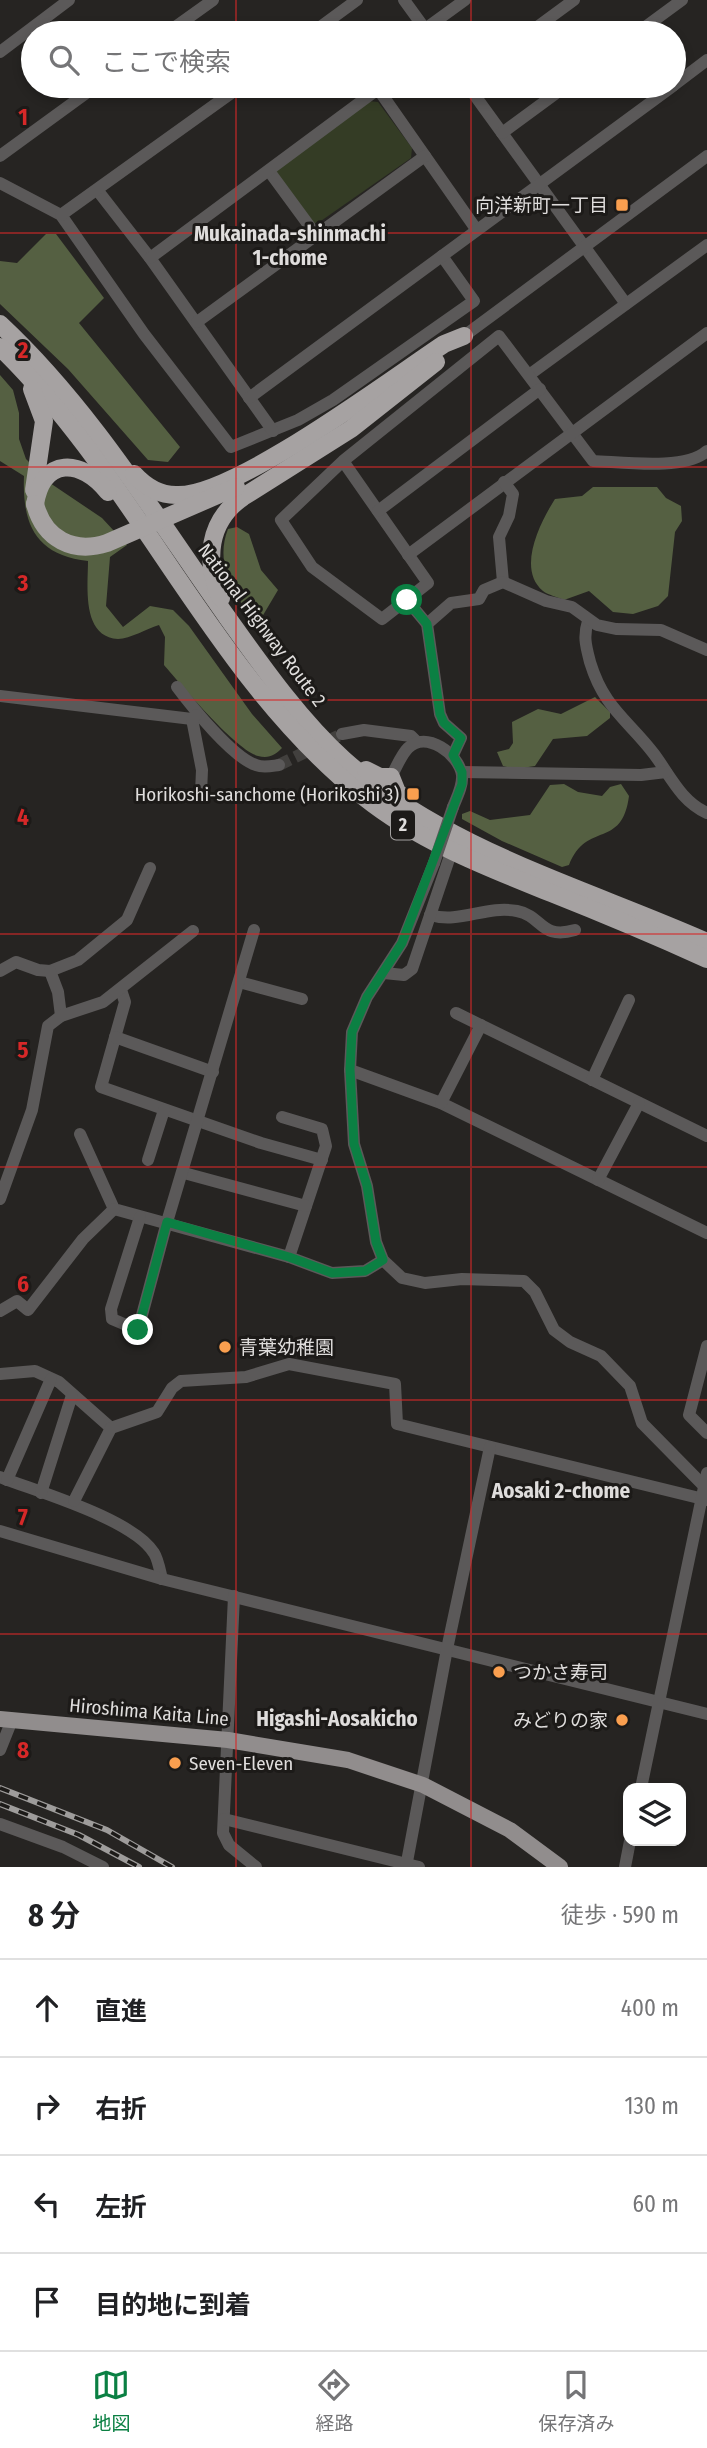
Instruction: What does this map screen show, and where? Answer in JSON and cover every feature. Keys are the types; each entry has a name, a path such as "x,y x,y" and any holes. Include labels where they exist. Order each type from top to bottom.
{"highway":[{"name":"National Highway Route 2","path":"0,324 48,373 96,433 260,664 317,733 344,760 424,817 463,839 707,942"},
{"path":"48,373 144,483 167,494 184,495 215,485 272,458 444,344 464,336"},
{"path":"0,353 37,396 44,421 34,484 35,504 51,534 68,545 88,547 107,543 236,487 313,443 464,336"},
{"path":"260,664 221,598 212,575 211,545 221,518 243,497 351,429 464,336"},
{"name":"National Highway Route 2","path":"0,347 61,413 244,671 290,728 325,764 384,812 453,852 707,959"},
{"path":"35,504 40,482 53,470 63,467 82,471 103,485 181,582"},
{"path":"344,760 380,778 391,777 397,792 424,817"},
{"path":"384,812 398,831 442,861 543,890"}],"main road":[{"name":"Hiroshima Kaita Line","path":"6,1720 228,1740 348,1760 423,1785 510,1830 560,1867"}],"street":[{"path":"41,21 69,0"},
{"path":"184,21 213,0"},
{"path":"328,21 357,0"},
{"path":"404,0 419,21"},
{"path":"439,21 465,0"},
{"path":"545,21 574,0"},
{"path":"653,21 682,0"},
{"path":"0,52 21,36"},
{"path":"686,75 707,60"},
{"path":"0,156 80,98"},
{"path":"61,215 225,98"},
{"path":"150,258 363,98"},
{"path":"385,98 476,229"},
{"path":"477,98 626,304"},
{"path":"502,133 550,98"},
{"path":"249,398 656,98"},
{"path":"197,322 425,156"},
{"path":"464,336 707,156"},
{"path":"269,171 316,235"},
{"path":"0,183 61,215 144,334 231,447 273,431 333,400 474,301 442,256"},
{"path":"98,191 197,322 273,431"},
{"path":"529,375 707,245"},
{"path":"408,555 707,334"},
{"path":"343,461 428,583 382,620 312,567 281,520 343,461 499,336 593,461 676,463 701,457 707,452"},
{"path":"378,511 540,389"},
{"path":"503,582 499,537 509,516 513,494 504,482"},
{"path":"427,624 451,603 479,599 484,590 503,582 546,601 572,607 588,621 615,629 660,630 707,650"},
{"path":"407,600 427,624 440,714 444,723 461,738 453,755"},
{"path":"588,621 583,638 596,681 608,705 652,752 690,805 707,813"},
{"path":"177,687 195,716 244,758 256,765 279,765"},
{"path":"0,696 195,716"},
{"path":"195,716 202,769 201,793"},
{"path":"342,734 364,730 411,736 417,742"},
{"path":"384,973 404,975 412,969 430,915 453,807 462,784 462,772 453,755 434,744 417,742 407,748 391,777"},
{"path":"462,772 640,775 666,772"},
{"path":"442,861 402,943 367,997 352,1032 350,1069 354,1144 367,1186 376,1242 383,1260 402,1278 425,1283 474,1278 524,1281 535,1292 554,1331 570,1342 601,1356 630,1386 642,1423 705,1489"},
{"path":"0,971 16,962 38,971 50,971 78,960 127,920 150,867"},
{"path":"430,915 461,918 476,911 519,911 547,931 560,935 575,930"},
{"path":"140,1217 111,1308 112,1319 138,1330 167,1222 184,1173 254,930"},
{"path":"0,1199 32,1110 48,1026 61,1016 103,1002 193,931"},
{"path":"50,971 58,992 61,1016"},
{"path":"239,982 302,999"},
{"path":"121,990 125,1002 100,1087 199,1122 322,1160"},
{"path":"592,1080 629,1000"},
{"path":"456,1013 707,1136"},
{"path":"441,1103 481,1025"},
{"path":"115,1037 214,1072"},
{"path":"350,1069 441,1103 707,1233"},
{"path":"598,1180 639,1103"},
{"path":"148,1160 164,1110"},
{"path":"282,1117 322,1129 326,1146 289,1257"},
{"path":"80,1135 114,1209 289,1257 332,1273 365,1271 383,1260"},
{"path":"184,1173 306,1206"},
{"path":"0,1311 17,1301 28,1310 83,1238 114,1209"},
{"path":"707,1347 689,1415 707,1433"},
{"path":"74,1501 111,1428 157,1412 172,1388 181,1381 246,1377 289,1364 395,1384 397,1424 490,1447 705,1489"},
{"path":"0,1374 35,1371 51,1379 111,1428"},
{"path":"51,1379 3,1478 60,1500 74,1501 124,1528 154,1552 162,1579"},
{"path":"41,1493 72,1395"},
{"path":"224,1819 411,1866 447,1649 490,1447"},
{"path":"642,1783 705,1489"},
{"path":"0,1531 162,1579 707,1714"},
{"path":"234,1596 223,1833 229,1845 256,1867"},
{"path":"0,1750 6,1720"},
{"path":"0,1824 42,1839 103,1867"},
{"path":"625,1867 629,1846"}],"green space":[{"path":"368,101 378,102 412,148 411,158 318,223 313,223 276,174 277,168"},
{"path":"46,234 56,234 104,298 79,323 180,447 168,462 148,460 68,369 0,304 0,261 17,263"},
{"path":"0,375 13,390 19,413 19,439 26,459 50,483 102,518 127,545 110,557 106,606 123,627 150,606 173,610 189,626 252,714 282,748 277,753 265,757 248,751 195,701 164,665 165,637 159,625 118,639 106,636 98,629 89,608 88,561 56,552 36,535 26,509 24,476 0,461"},
{"path":"593,487 657,487 666,498 681,506 682,521 675,532 668,596 658,606 633,614 613,612 589,591 564,600 543,591 535,582 531,558 534,545 543,520 555,499 582,496"},
{"path":"237,527 249,534 261,570 278,590 259,622 254,623 240,601 225,567 224,542 228,529"},
{"path":"595,697 610,712 610,718 587,736 553,739 535,766 515,769 503,766 497,752 509,749 513,743 512,722 538,709 561,714"},
{"path":"564,784 578,792 602,796 610,787 621,784 629,796 625,813 619,823 612,830 585,843 576,851 569,865 562,867 502,841 462,819 462,814 470,811 490,820 530,815 550,785"}],"tunnel":[{"path":"279,765 342,734"}],"railway":[{"path":"0,1788 107,1830 172,1867"},
{"path":"0,1804 79,1835 139,1867"}],"place":[{"name":"向洋新町一丁目","path":"622,205"},
{"name":"Horikoshi-sanchome (Horikoshi 3)","path":"413,794"},
{"name":"青葉幼稚園","path":"225,1347"},
{"name":"つかさ寿司","path":"499,1672"},
{"name":"みどりの家","path":"622,1720"},
{"name":"Seven-Eleven","path":"175,1763"}],"district":[{"name":"Mukainada-shinmachi 1-chome","path":"290,246"},
{"name":"Aosaki 2-chome","path":"561,1491"},
{"name":"Higashi-Aosakicho","path":"337,1719"}],"route":[{"path":"138,1330 167,1222 289,1257 332,1273 365,1271 383,1260 376,1242 367,1186 354,1144 350,1069 352,1032 367,997 402,943 462,784 462,772 453,755 461,738 444,723 440,714 427,624 407,600"}]}
